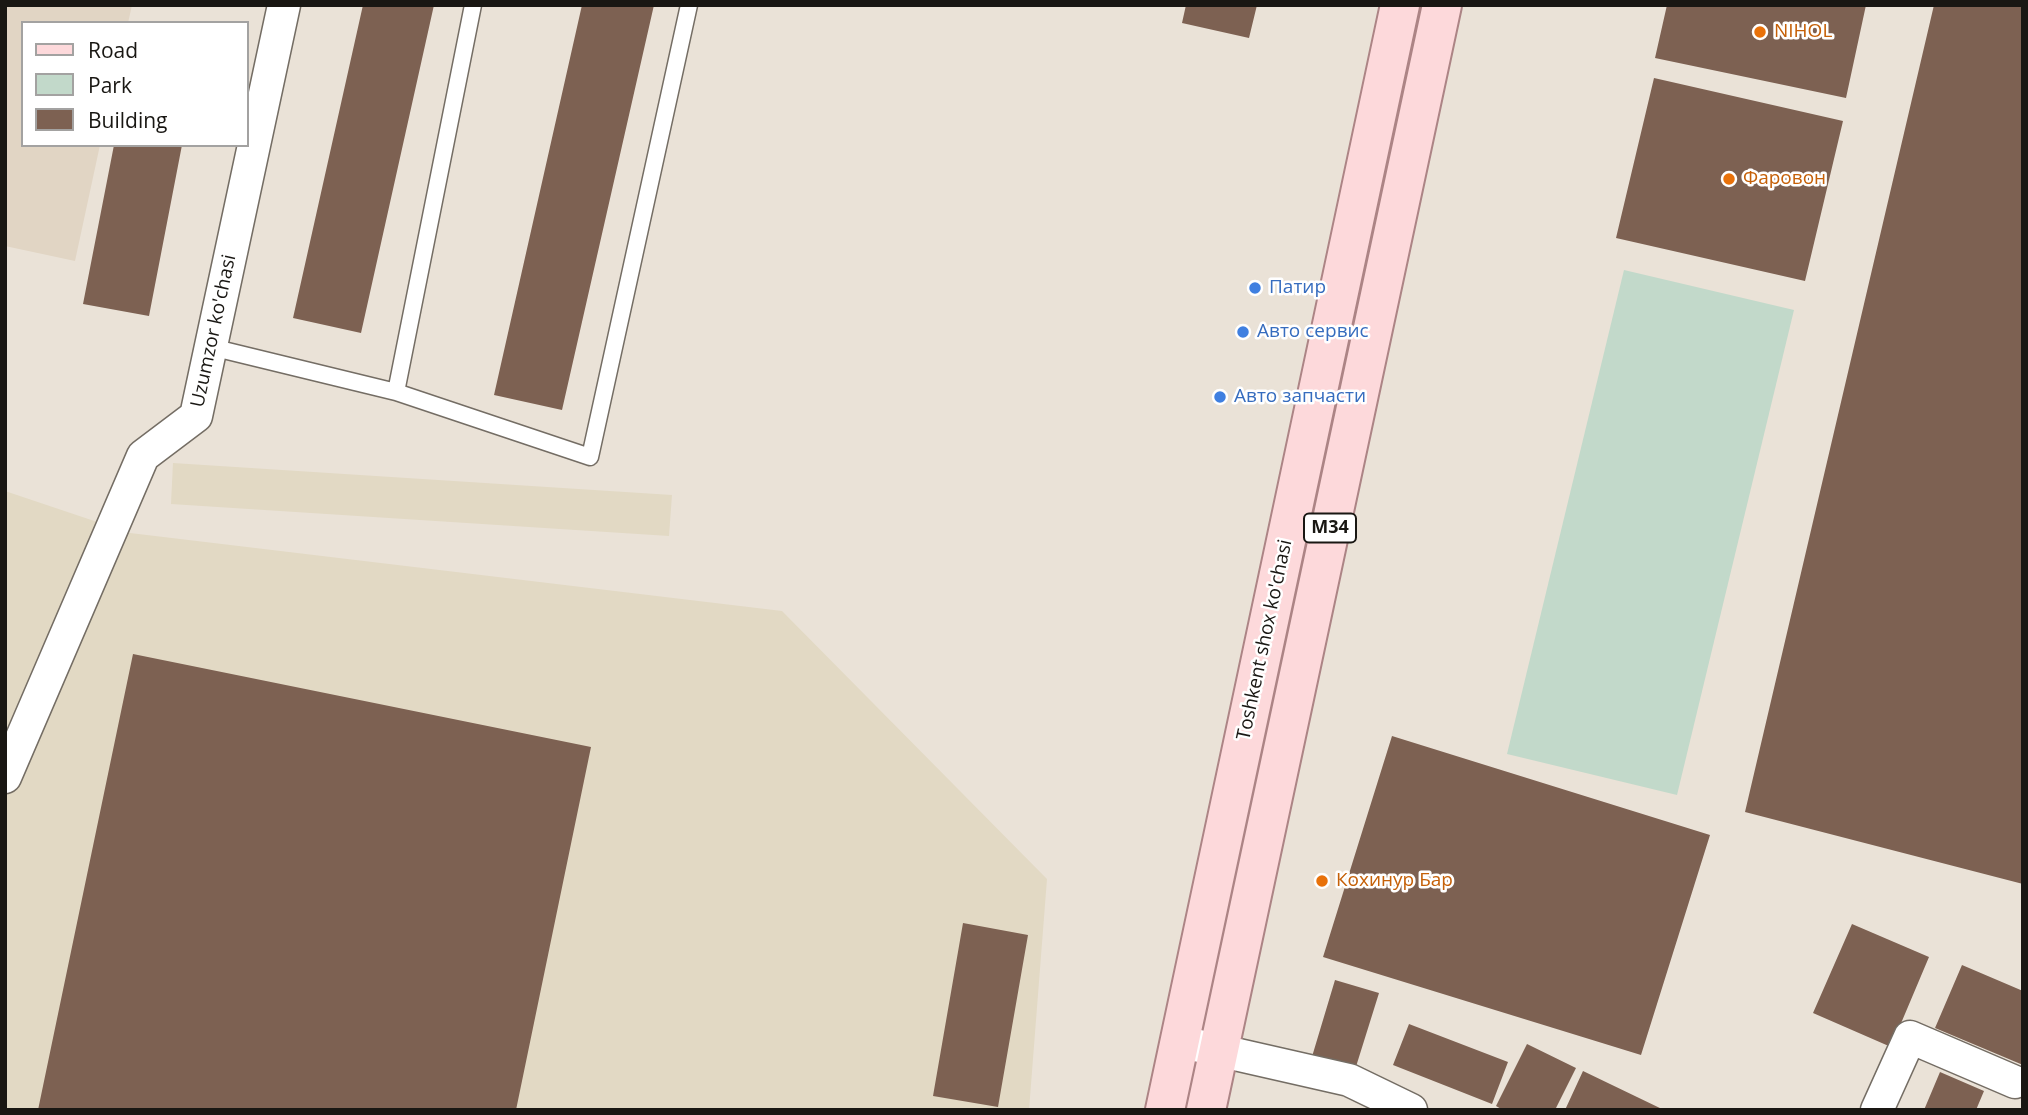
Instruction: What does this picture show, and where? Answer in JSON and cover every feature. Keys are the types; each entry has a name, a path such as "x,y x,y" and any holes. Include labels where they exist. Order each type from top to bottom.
{"main road":[{"name":"Toshkent shox ko'chasi","path":"1165,1110 1401,5"},
{"name":"M34","path":"1206,1110 1442,5"}],"street":[{"name":"Uzumzor ko'chasi","path":"5,777 143,456 196,416 284,5"},
{"path":"1877,1110 1910,1037 2015,1082"},
{"path":"1179,1042 1349,1080 1411,1110"}],"lane":[{"path":"396,391 473,5"},
{"path":"211,347 396,391 590,457 689,5"}],"shaded area":[{"path":"5,5 132,5 128,21 21,21 21,147 100,147 75,261 5,246"},
{"path":"173,463 672,495 669,536 171,504"},
{"path":"5,491 130,533 782,611 1047,879 1029,1110 5,1110"}],"green space":[{"path":"1624,270 1794,310 1677,795 1507,754"}],"building":[{"path":"363,5 434,5 361,333 293,318"},
{"path":"582,5 654,5 562,410 494,395"},
{"path":"1186,5 1257,5 1249,38 1182,23"},
{"name":"NIHOL","path":"1667,5 1866,5 1846,98 1655,58"},
{"path":"1934,5 2023,5 2023,884 1745,812"},
{"name":"Фаровон","path":"1654,78 1843,121 1805,281 1616,238"},
{"path":"114,147 182,147 149,316 83,304"},
{"path":"133,654 591,747 516,1110 38,1110"},
{"path":"1392,736 1710,835 1641,1055 1323,957"},
{"path":"963,923 1028,935 998,1107 933,1096"},
{"path":"1852,924 1929,957 1891,1047 1813,1013"},
{"path":"1962,965 2023,991 2023,1065 1935,1028"},
{"path":"1335,980 1379,993 1354,1073 1311,1060"},
{"path":"1409,1024 1508,1062 1492,1104 1393,1065"},
{"path":"1527,1044 1576,1068 1555,1110 1503,1110 1496,1106"},
{"path":"1583,1071 1664,1110 1565,1110"},
{"path":"1940,1072 1984,1091 1976,1110 1924,1110"}],"place":[{"name":"NIHOL","path":"1760,32"},
{"name":"Фаровон","path":"1729,179"},
{"name":"Патир","path":"1255,288"},
{"name":"Авто сервис","path":"1243,332"},
{"name":"Авто запчасти","path":"1220,397"},
{"name":"Кохинур Бар","path":"1322,881"}]}
